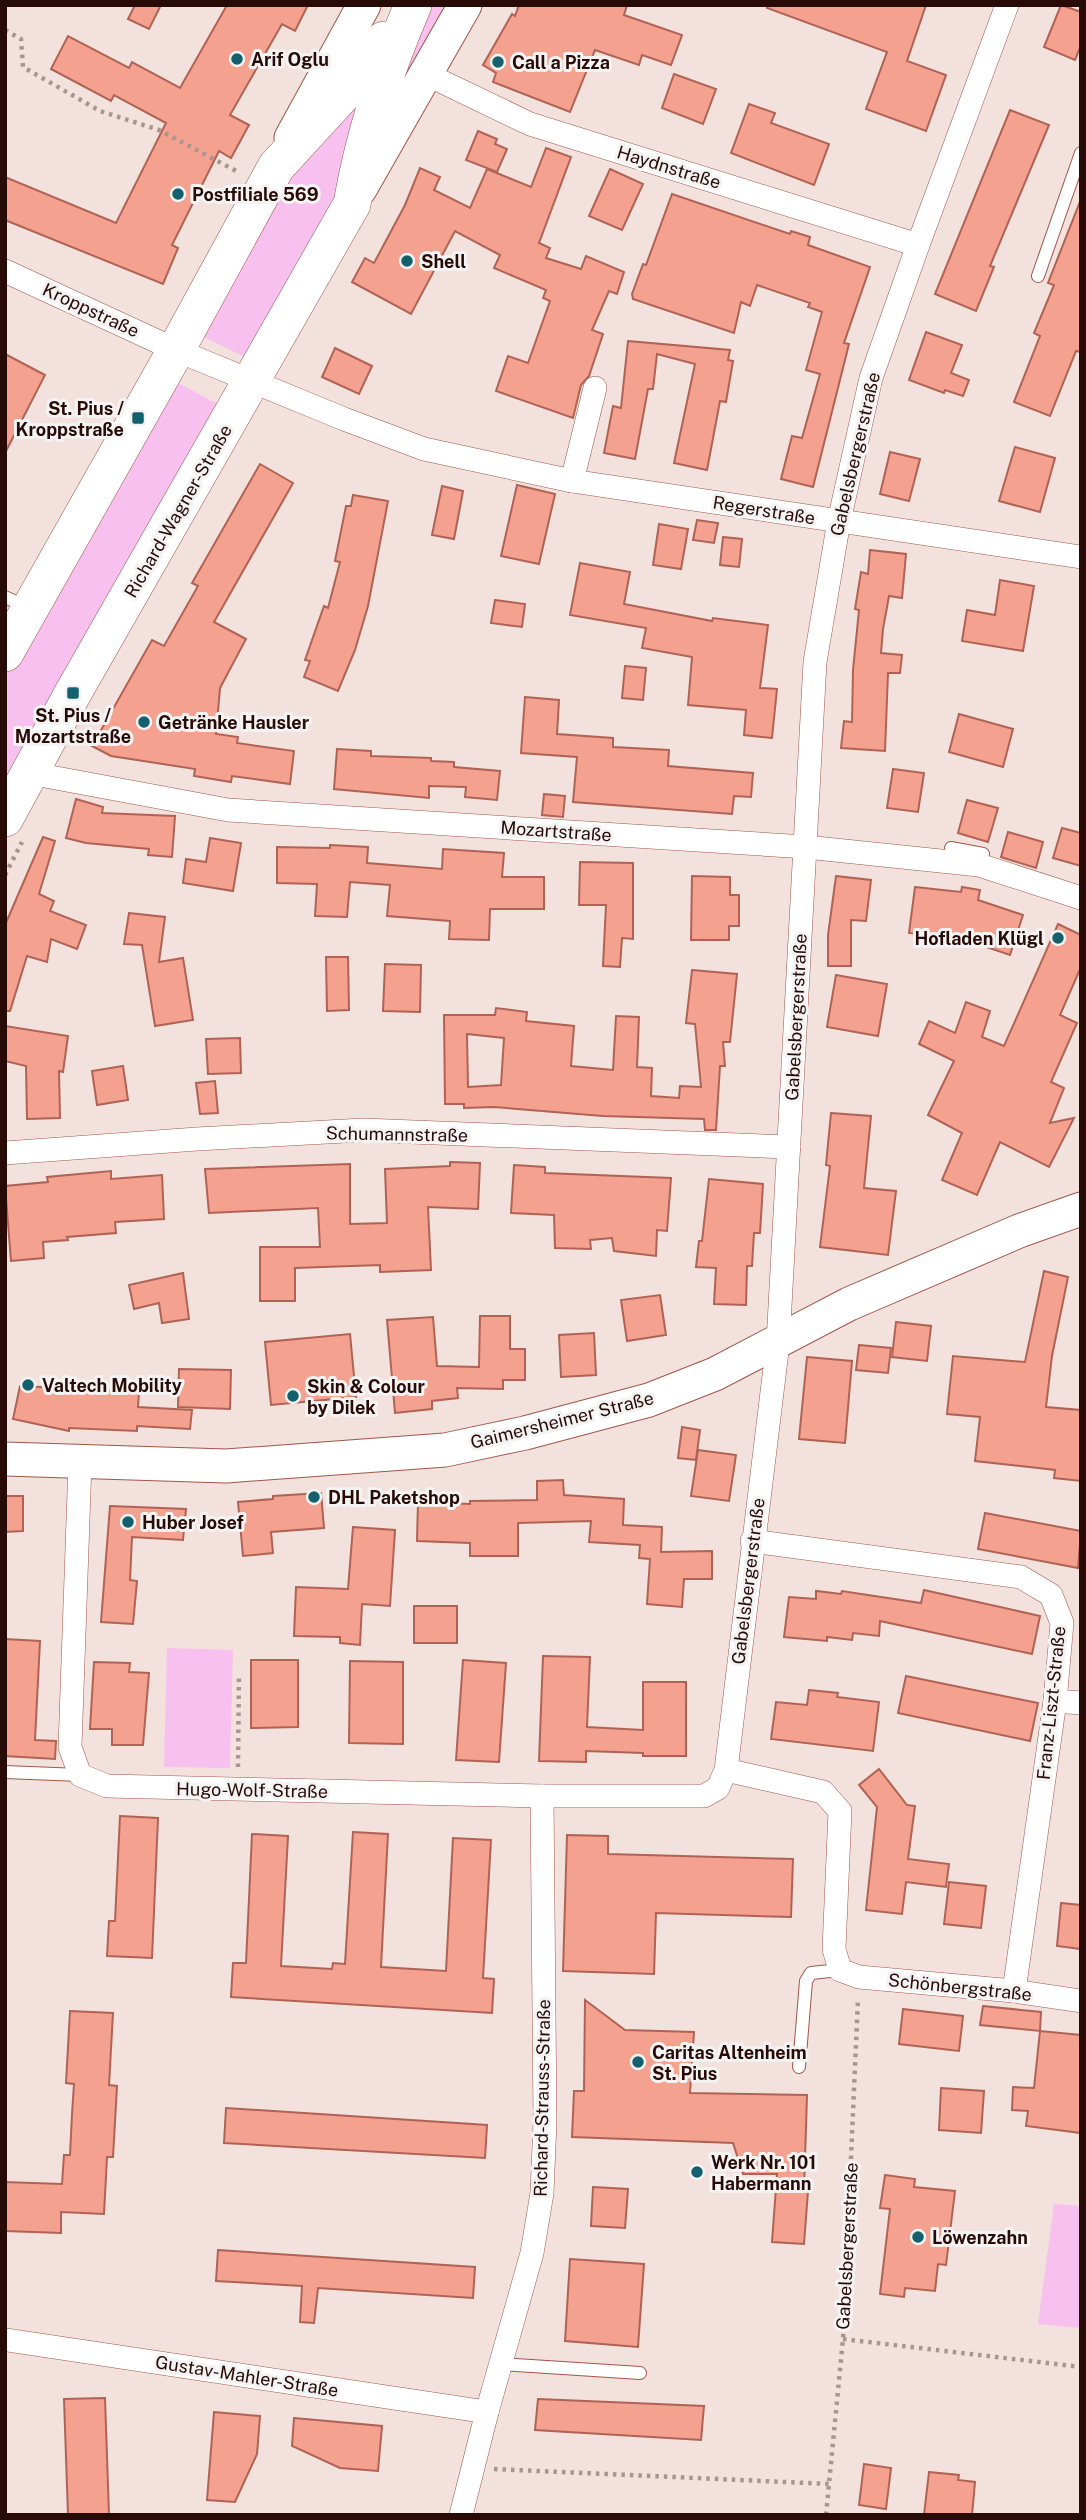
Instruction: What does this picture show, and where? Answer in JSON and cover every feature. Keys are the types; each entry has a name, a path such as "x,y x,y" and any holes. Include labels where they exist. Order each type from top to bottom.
{"main road":[{"path":"5,653 18,603 176,350 270,177 365,70 407,5"},
{"name":"Richard-Wagner-Straße","path":"5,818 352,204 379,88 413,5"}],"street":[{"name":"Richard-Wagner-Straße","path":"352,204 464,5"},
{"name":"Gabelsbergerstraße","path":"726,1770 778,1343 816,663 839,521 871,378 1007,5"},
{"path":"270,177 360,7"},
{"name":"Haydnstraße","path":"426,74 530,124 918,245"},
{"name":"Kroppstraße","path":"5,271 176,350"},
{"name":"Regerstraße","path":"176,350 424,449 572,481 1081,557"},
{"path":"572,481 595,387"},
{"name":"Mozartstraße","path":"29,773 228,810 806,847 979,865 1081,898"},
{"name":"Schumannstraße","path":"5,1153 363,1130 789,1147"},
{"name":"Gaimersheimer Straße","path":"5,1459 226,1466 445,1450 525,1433 649,1400 715,1374 849,1304 1020,1231 1081,1209"},
{"path":"80,1463 70,1747 80,1775"},
{"name":"Franz-Liszt-Straße","path":"752,1541 1021,1577 1051,1595 1062,1623 1055,1701 1014,1991"},
{"path":"1055,1701 1081,1703"},
{"path":"726,1770 823,1792 840,1811 834,1949 850,1973"},
{"name":"Hugo-Wolf-Straße","path":"80,1775 107,1786 542,1796 704,1796 718,1788 726,1770"},
{"name":"Richard-Strauss-Straße","path":"461,2515 486,2412 532,2253 542,2193 545,2108 542,1796"},
{"name":"Schönbergstraße","path":"850,1973 1081,2001"},
{"name":"Gustav-Mahler-Straße","path":"6,2340 486,2412"}],"lane":[{"path":"1038,276 1081,153"},
{"path":"951,848 982,854 979,865"},
{"path":"5,1772 80,1775"},
{"path":"799,2067 806,1981 811,1973 850,1973"},
{"path":"500,2364 640,2373"}],"path":[{"path":"5,30 20,39 23,67 100,111 159,130 270,177"},
{"path":"237,1789 239,1674"},
{"name":"Gabelsbergerstraße","path":"826,2515 843,2339 850,1973"},
{"path":"843,2339 1081,2367"},
{"path":"472,2469 830,2484"}],"shaded area":[{"path":"432,5 447,5 384,117 418,29"},
{"path":"366,83 335,199 247,358 195,333 278,188"},
{"path":"171,379 229,410 5,794 5,675"},
{"path":"167,1648 233,1650 230,1768 164,1767"},
{"path":"1054,2204 1081,2206 1081,2328 1038,2324"}],"building":[{"path":"135,5 161,5 149,29 128,19"},
{"path":"227,5 308,5 295,31 282,24 230,115 249,125 231,158 219,151 172,245 178,248 163,284 5,220 5,177 116,223 166,123 114,95 111,101 51,69 68,36 129,68 132,62 180,88"},
{"path":"519,5 627,5 624,15 682,35 671,65 642,55 639,65 595,50 570,112 493,82 496,73 483,65 512,14 515,16"},
{"path":"768,5 926,5 907,61 946,75 926,131 866,109 887,52 767,8"},
{"path":"1061,5 1081,12 1081,45 1075,60 1044,47"},
{"path":"674,74 716,89 703,124 662,108"},
{"path":"749,104 775,113 771,123 829,144 814,185 731,153"},
{"path":"1010,110 1049,125 990,266 994,267 976,311 935,294"},
{"path":"478,131 497,139 495,144 507,149 497,172 466,160"},
{"path":"546,148 571,157 539,243 550,248 546,258 581,269 586,256 624,272 617,294 609,291 592,330 603,334 589,376 581,385 573,418 496,391 508,356 528,363 550,301 543,298 546,290 494,268 500,255 455,231 411,314 352,282 365,258 374,263 405,205 420,168 440,177 434,190 470,208 487,169 531,187"},
{"path":"610,169 643,184 622,230 589,216"},
{"path":"672,194 790,234 791,231 810,237 808,245 870,267 844,343 849,344 813,487 781,479 792,436 802,438 820,374 806,370 822,312 808,307 810,303 757,285 750,306 741,302 734,333 633,299 632,294 643,264 646,265"},
{"path":"1081,199 1081,352 1076,351 1050,416 1014,402 1040,336 1034,333 1054,285 1048,283"},
{"path":"926,332 962,345 951,373 969,380 963,396 945,390 944,393 909,380"},
{"path":"628,341 730,350 728,360 733,361 726,402 720,401 707,470 674,463 695,364 657,354 653,389 648,389 635,459 604,453 613,406 621,408"},
{"path":"335,348 372,366 359,394 322,377"},
{"path":"5,354 45,375 5,453"},
{"path":"1015,447 1055,458 1040,512 999,501"},
{"path":"890,452 920,459 909,501 880,494"},
{"path":"260,464 293,483 214,622 246,639 220,688 216,734 238,737 237,743 294,751 290,784 232,776 231,782 194,776 195,769 111,756 92,746 152,640 164,646 198,586 192,583"},
{"path":"517,485 555,494 539,564 501,556"},
{"path":"442,486 463,491 454,539 432,535"},
{"path":"353,495 388,501 368,606 355,650 338,691 304,677 310,661 305,660 324,606 328,608 340,562 335,561 346,506 351,506"},
{"path":"697,520 718,523 714,543 693,540"},
{"path":"659,524 688,529 681,569 653,565"},
{"path":"723,537 742,539 739,567 720,565"},
{"path":"870,550 906,554 902,598 889,596 883,629 881,653 902,655 900,673 888,673 885,751 841,748 844,721 852,722 853,670 859,610 855,609 861,572 868,574"},
{"path":"580,563 630,572 624,604 712,621 713,618 768,625 760,688 777,689 772,738 744,735 746,710 688,705 692,657 642,648 646,628 570,615"},
{"path":"1000,580 1034,586 1023,651 962,641 967,610 995,615"},
{"path":"495,600 525,604 522,627 491,623"},
{"path":"625,666 646,668 643,700 622,698"},
{"path":"525,697 559,700 557,734 613,738 613,747 669,750 668,766 753,773 751,797 734,796 732,814 573,802 577,757 521,753"},
{"path":"959,714 1013,729 1003,767 949,752"},
{"path":"337,749 371,751 371,756 431,758 431,761 454,762 454,767 500,771 497,800 465,797 466,787 429,786 429,798 334,789"},
{"path":"893,769 924,773 918,812 887,808"},
{"path":"544,794 565,796 563,817 542,815"},
{"path":"76,799 103,807 102,813 175,816 172,857 148,855 149,849 86,843 66,838"},
{"path":"967,800 998,808 988,842 958,833"},
{"path":"1062,828 1081,833 1081,866 1053,858"},
{"path":"1008,832 1043,842 1036,868 1001,857"},
{"path":"43,837 55,841 39,894 54,901 50,911 86,925 77,949 51,939 47,962 27,956 10,1011 5,1011 5,925"},
{"path":"210,838 241,843 233,891 183,883 186,859 206,862"},
{"path":"330,845 368,847 367,863 442,869 443,849 504,853 502,877 544,877 544,909 490,909 489,940 449,939 450,921 387,916 390,885 350,882 347,917 315,916 317,884 277,883 277,847 330,848"},
{"path":"580,862 633,863 633,939 622,938 620,967 603,966 606,905 579,905"},
{"path":"692,876 730,877 730,895 739,895 739,926 729,926 729,940 691,940"},
{"path":"836,876 871,880 866,921 851,920 851,966 828,966 828,935"},
{"path":"915,887 961,892 962,887 980,890 978,900 1023,915 1010,955 969,941 909,933"},
{"path":"129,913 165,917 159,962 183,958 193,1020 155,1026 142,945 124,944"},
{"path":"1058,924 1081,935 1081,967 1060,1015 1077,1023 1051,1082 1064,1088 1050,1123 1074,1118 1049,1167 1000,1142 977,1195 942,1180 962,1133 928,1115 954,1061 919,1044 929,1021 955,1033 966,1002 990,1011 982,1037 1004,1046"},
{"path":"326,957 348,957 349,1010 327,1011"},
{"path":"385,964 421,965 420,1012 383,1011"},
{"path":"692,970 737,974 730,1042 723,1042 725,1066 720,1066 716,1130 705,1130 704,1119 603,1116 494,1107 464,1108 464,1104 445,1104 444,1015 495,1015 496,1008 527,1012 526,1021 574,1026 571,1066 613,1070 616,1016 639,1017 637,1067 652,1068 651,1096 679,1098 680,1086 701,1087 695,1024 686,1023","holes":["467,1034 504,1038 501,1085 468,1087"]},
{"path":"836,975 887,984 878,1036 827,1027"},
{"path":"5,1026 68,1036 63,1072 59,1071 60,1118 27,1119 26,1066 5,1061"},
{"path":"240,1038 241,1073 208,1074 206,1039"},
{"path":"123,1066 128,1100 97,1105 92,1071"},
{"path":"215,1081 218,1113 200,1114 196,1083"},
{"path":"831,1113 871,1116 864,1188 896,1191 888,1255 820,1247 830,1166 826,1165"},
{"path":"450,1162 480,1163 478,1209 428,1207 431,1270 380,1272 380,1265 295,1268 295,1301 260,1301 260,1247 320,1247 318,1208 209,1213 205,1169 350,1164 350,1224 387,1223 385,1169 450,1166"},
{"path":"514,1165 545,1167 545,1173 671,1178 667,1231 657,1230 656,1256 614,1251 612,1238 590,1240 591,1249 555,1248 554,1215 511,1213"},
{"path":"111,1171 111,1179 162,1175 164,1219 115,1222 116,1233 43,1242 44,1258 11,1261 5,1186 48,1182 47,1177"},
{"path":"709,1179 763,1184 760,1233 754,1233 752,1266 747,1266 746,1305 714,1304 716,1268 696,1267 699,1241 702,1241"},
{"path":"1044,1271 1068,1277 1052,1356 1046,1407 1081,1410 1081,1481 1054,1478 1055,1470 975,1461 980,1417 947,1414 953,1356 1025,1362"},
{"path":"183,1273 189,1319 162,1323 159,1303 134,1309 129,1285"},
{"path":"660,1295 666,1335 627,1341 621,1300"},
{"path":"480,1316 510,1316 510,1349 525,1349 525,1380 503,1380 503,1389 457,1388 458,1398 432,1401 432,1409 395,1413 387,1320 433,1317 437,1366 479,1367"},
{"path":"896,1322 931,1326 927,1361 892,1357"},
{"path":"594,1333 596,1375 561,1377 559,1335"},
{"path":"350,1334 356,1397 271,1405 265,1342"},
{"path":"859,1345 891,1348 888,1373 856,1370"},
{"path":"807,1357 852,1361 845,1443 799,1439"},
{"path":"179,1369 231,1370 230,1409 178,1407"},
{"path":"20,1386 139,1392 138,1407 192,1410 190,1429 137,1426 137,1431 69,1428 69,1431 13,1419"},
{"path":"682,1427 700,1430 696,1460 678,1458"},
{"path":"698,1450 736,1455 729,1501 691,1496"},
{"path":"563,1480 564,1495 624,1499 623,1525 662,1527 661,1552 712,1551 712,1579 684,1579 682,1607 647,1604 650,1559 639,1558 640,1545 589,1542 591,1521 518,1523 518,1556 470,1556 470,1543 417,1541 418,1502 470,1504 470,1501 537,1500 537,1481"},
{"path":"321,1493 324,1528 271,1532 273,1553 243,1556 238,1502 273,1499 273,1496"},
{"path":"5,1496 23,1496 23,1531 5,1532"},
{"path":"110,1506 186,1509 183,1540 132,1537 130,1580 137,1581 133,1624 101,1622"},
{"path":"985,1513 1081,1531 1078,1568 978,1549"},
{"path":"353,1527 395,1530 390,1606 362,1604 360,1645 340,1643 340,1637 294,1636 296,1587 348,1589"},
{"path":"924,1590 1040,1616 1032,1654 880,1621 879,1636 853,1633 852,1640 827,1637 827,1641 784,1637 789,1597 816,1599 816,1591 841,1594 842,1591 921,1603"},
{"path":"414,1606 457,1606 457,1643 414,1643"},
{"path":"5,1639 40,1641 35,1740 56,1741 55,1759 5,1756"},
{"path":"543,1656 590,1657 587,1727 643,1730 643,1682 686,1682 686,1756 643,1756 643,1753 586,1751 586,1762 539,1761"},
{"path":"251,1660 298,1660 298,1727 251,1728"},
{"path":"463,1660 506,1663 499,1762 456,1760"},
{"path":"350,1661 403,1662 403,1744 349,1743"},
{"path":"94,1662 130,1663 129,1672 149,1673 143,1745 112,1745 112,1729 90,1729"},
{"path":"906,1676 1038,1703 1030,1741 898,1713"},
{"path":"809,1690 838,1693 837,1697 879,1702 873,1751 771,1739 776,1702 807,1705"},
{"path":"879,1769 907,1805 915,1806 908,1859 949,1864 946,1887 906,1882 902,1914 866,1910 877,1807 859,1785"},
{"path":"120,1816 158,1818 152,1958 107,1956 109,1921 115,1921"},
{"path":"353,1832 388,1834 381,1967 446,1971 453,1838 491,1840 483,1978 494,1979 492,2013 231,1997 233,1963 246,1963 252,1834 288,1836 281,1966 332,1969 333,1963 345,1964"},
{"path":"567,1835 608,1836 608,1854 793,1859 791,1917 656,1913 654,1974 563,1971"},
{"path":"949,1882 986,1886 981,1928 944,1924"},
{"path":"1061,1903 1081,1905 1081,1949 1057,1946"},
{"name":"Caritas Altenheim St. Pius","path":"585,2000 625,2030 694,2032 690,2093 807,2095 804,2190 808,2191 804,2244 772,2242 777,2174 743,2174 733,2143 572,2137 574,2091 584,2091"},
{"path":"983,2006 1041,2012 1040,2031 980,2025"},
{"path":"903,2009 963,2016 959,2051 899,2044"},
{"path":"70,2011 113,2013 109,2085 117,2086 113,2157 107,2157 104,2214 61,2212 61,2233 5,2231 5,2182 62,2184 64,2155 70,2155 74,2084 66,2083"},
{"path":"1040,2031 1081,2035 1081,2133 1026,2126 1028,2111 1012,2110 1013,2087 1034,2088"},
{"path":"941,2088 984,2091 981,2133 939,2130"},
{"path":"226,2108 487,2125 485,2158 224,2143"},
{"name":"Löwenzahn","path":"885,2175 915,2179 914,2187 955,2191 946,2265 938,2264 935,2291 905,2288 904,2297 880,2294 890,2209 880,2208"},
{"path":"593,2187 628,2189 625,2228 591,2226"},
{"path":"218,2250 475,2267 473,2298 318,2288 314,2323 300,2322 302,2286 216,2281"},
{"path":"570,2259 644,2264 638,2347 565,2341"},
{"path":"105,2398 109,2515 68,2515 64,2399"},
{"path":"538,2399 704,2406 701,2440 535,2430"},
{"path":"214,2412 260,2416 257,2454 235,2502 207,2500"},
{"path":"294,2418 382,2426 378,2471 340,2468 292,2446"},
{"path":"864,2464 891,2468 886,2509 859,2505"},
{"path":"929,2472 959,2475 958,2480 975,2482 972,2515 924,2515"}],"place":[{"name":"Arif Oglu","path":"237,59"},
{"name":"Call a Pizza","path":"498,62"},
{"name":"Postfiliale 569","path":"178,194"},
{"name":"Shell","path":"407,261"},
{"name":"St. Pius / Kroppstraße","path":"138,418"},
{"name":"St. Pius / Mozartstraße","path":"73,693"},
{"name":"Getränke Hausler","path":"144,722"},
{"name":"Hofladen Klügl","path":"1058,938"},
{"name":"Valtech Mobility","path":"28,1385"},
{"name":"Skin & Colour by Dilek","path":"293,1396"},
{"name":"DHL Paketshop","path":"314,1497"},
{"name":"Huber Josef","path":"128,1522"},
{"name":"Caritas Altenheim St. Pius","path":"638,2062"},
{"name":"Werk Nr. 101 Habermann","path":"697,2172"},
{"name":"Löwenzahn","path":"918,2237"}]}
